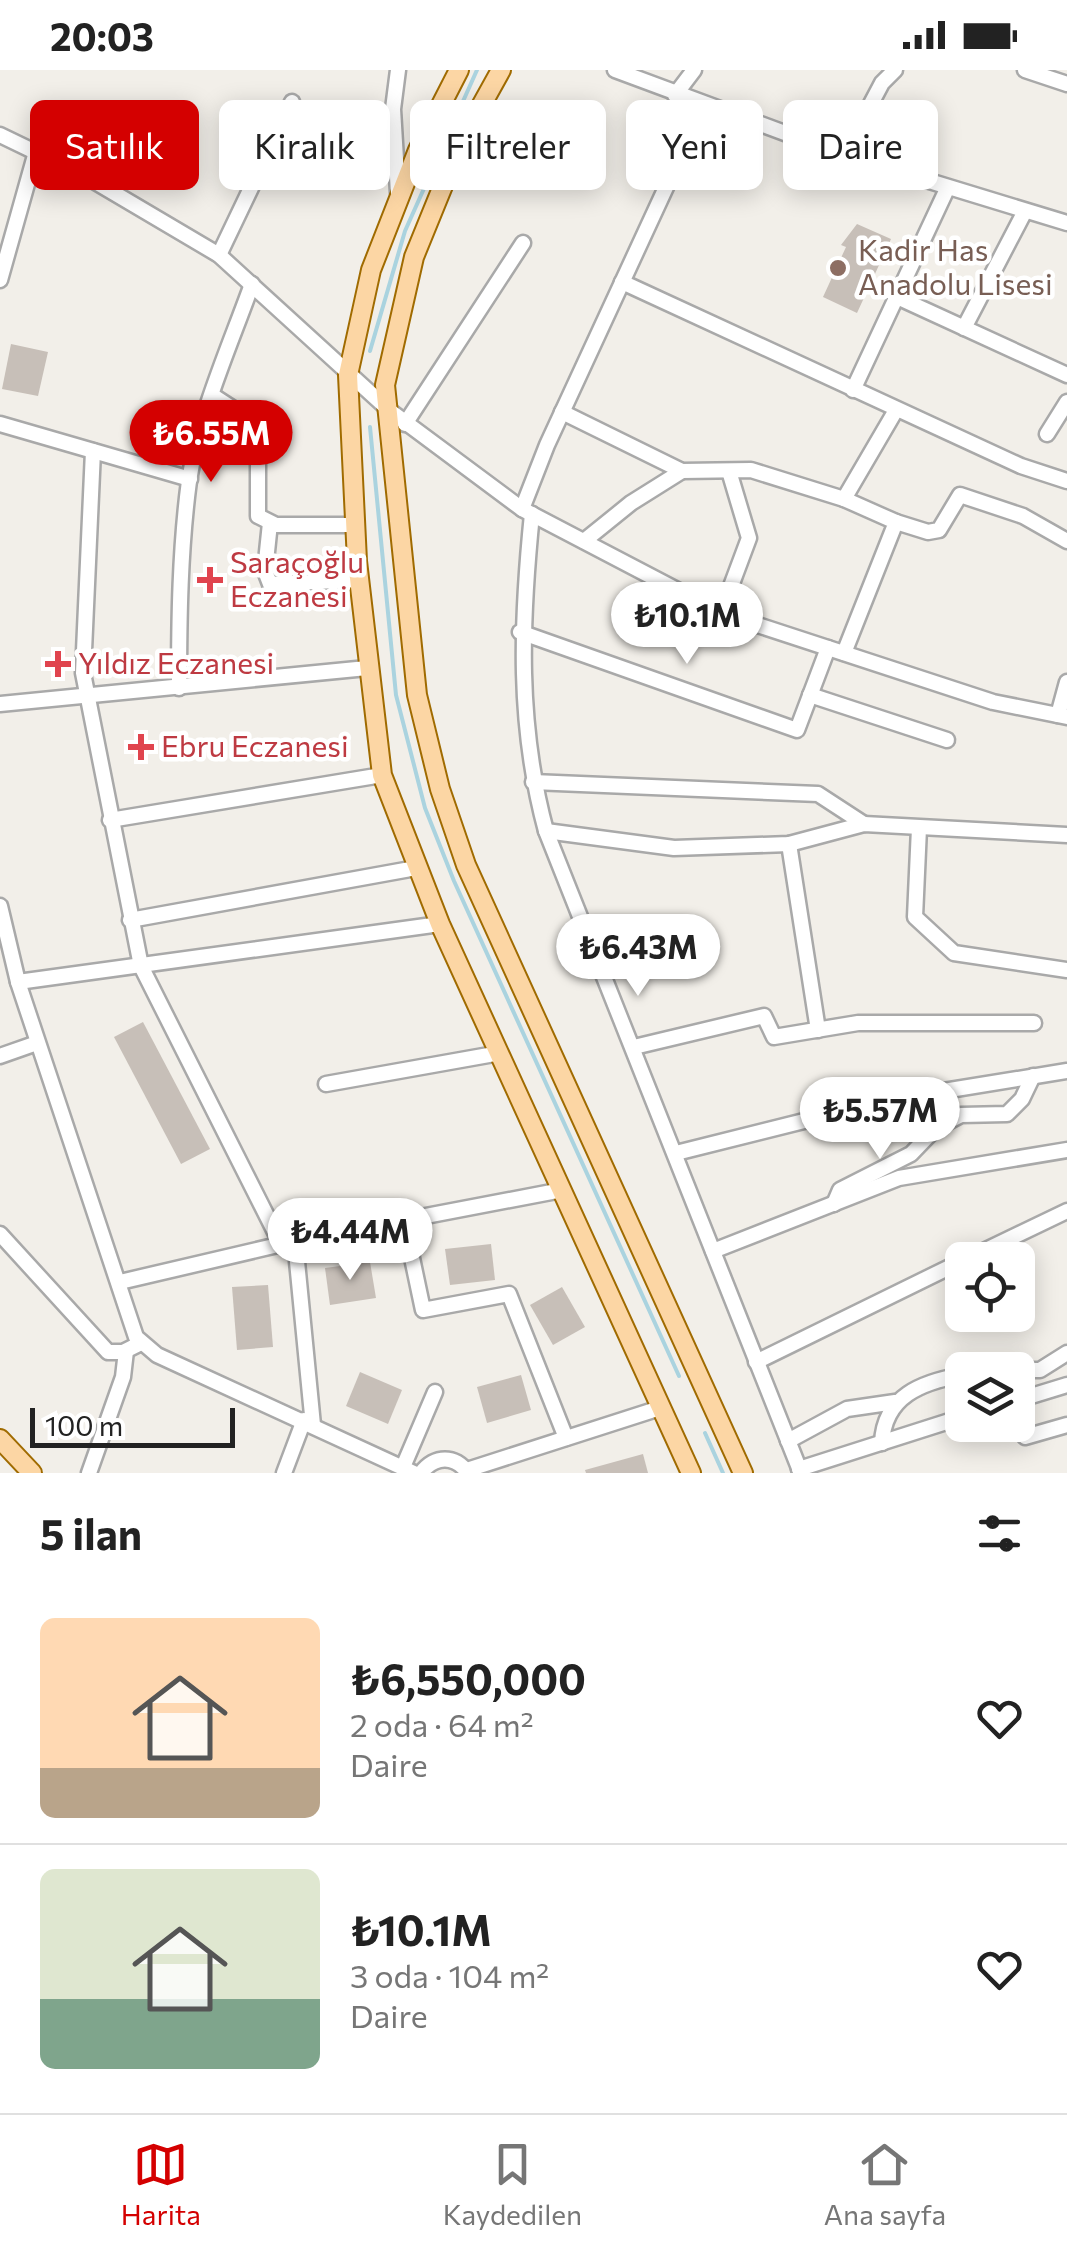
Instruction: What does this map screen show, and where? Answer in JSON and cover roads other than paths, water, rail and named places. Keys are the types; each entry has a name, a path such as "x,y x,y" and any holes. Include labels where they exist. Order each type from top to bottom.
{"main road":[{"path":"459,70 398,199 371,270 348,375 359,580 382,776 440,924 690,1473"},
{"path":"500,70 460,144 414,257 388,358 385,384 413,670 423,727 450,820 485,909 743,1473"},
{"path":"0,1439 32,1473"}],"street":[{"path":"398,70 394,109 398,199"},
{"path":"676,95 694,70"},
{"path":"873,100 895,70"},
{"path":"1025,70 1067,84"},
{"path":"623,71 690,100"},
{"path":"0,135 30,149"},
{"path":"0,280 30,173"},
{"path":"938,187 1067,222"},
{"path":"104,190 219,254 389,410 527,512 722,613 993,702 1062,716 1067,682"},
{"path":"219,254 250,190"},
{"path":"665,190 562,412 527,512 520,632 533,782 546,831 800,1471 945,1422"},
{"path":"853,390 947,190"},
{"path":"964,328 1025,211"},
{"path":"406,424 523,243"},
{"path":"622,282 1021,466 1067,481"},
{"path":"180,688 180,591 190,479 212,395 252,284"},
{"path":"897,297 1067,375"},
{"path":"212,395 258,426 258,516 270,524 355,525"},
{"path":"1047,434 1067,402"},
{"path":"844,498 896,410"},
{"path":"562,412 682,471 751,470 844,498 928,532 938,530 960,494 1023,516 1067,542"},
{"path":"0,424 190,479"},
{"path":"93,450 83,646 86,698 141,966 288,1242 309,1423 284,1473"},
{"path":"722,613 749,538 729,470"},
{"path":"584,541 631,503 682,471"},
{"path":"844,653 896,522"},
{"path":"270,524 266,571 270,584 359,580"},
{"path":"520,632 797,730 828,648"},
{"path":"0,704 367,668"},
{"path":"810,695 947,740"},
{"path":"110,820 382,776"},
{"path":"533,782 818,794 864,824"},
{"path":"546,831 674,848 789,844 864,824 1067,835"},
{"path":"919,828 915,917 954,953 1067,970"},
{"path":"789,844 818,1030"},
{"path":"130,920 416,868"},
{"path":"0,906 37,1043 141,1343 157,1355 413,1471 444,1458 468,1472 660,1408"},
{"path":"18,982 440,924"},
{"path":"634,1046 764,1016 774,1038 910,1021 1034,1023"},
{"path":"0,1056 37,1043"},
{"path":"326,1084 500,1053"},
{"path":"676,1154 888,1100 1067,1071"},
{"path":"834,1204 840,1190 911,1154 936,1128 961,1115 1007,1114 1034,1076"},
{"path":"713,1251 900,1178 1067,1150"},
{"path":"120,1282 288,1242 562,1190"},
{"path":"1003,1242 1067,1211"},
{"path":"404,1220 423,1310 508,1294 566,1438"},
{"path":"0,1234 108,1352 126,1351 141,1343"},
{"path":"756,1362 945,1270"},
{"path":"90,1473 123,1377 126,1351"},
{"path":"1035,1370 1067,1353"},
{"path":"788,1441 847,1409 895,1402 927,1381 945,1377"},
{"path":"1035,1394 1067,1384"},
{"path":"413,1471 435,1392"},
{"path":"882,1442 882,1424 895,1402"},
{"path":"1035,1434 1067,1425"}],"waterway":[{"path":"370,351 405,231 477,70"},
{"path":"370,427 396,695 425,808 454,881 679,1376"},
{"path":"705,1433 723,1473"}],"place":[{"name":"Kadir Has Anadolu Lisesi","path":"838,268"},
{"name":"Saraçoğlu Eczanesi","path":"210,580"},
{"name":"Yıldız Eczanesi","path":"58,664"},
{"name":"Ebru Eczanesi","path":"141,747"}]}
